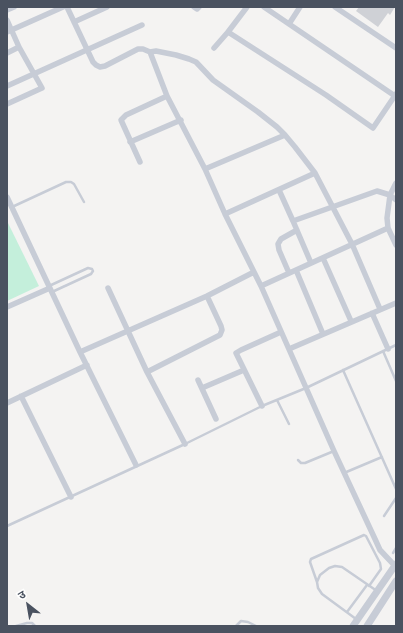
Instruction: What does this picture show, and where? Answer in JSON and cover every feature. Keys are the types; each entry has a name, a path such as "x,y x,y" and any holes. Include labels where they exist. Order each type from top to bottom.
{"street":[{"path":"7,10 14,7"},
{"path":"9,31 63,7"},
{"path":"67,7 87,50 96,65 100,67 138,49 143,49 150,52 156,51 189,59 196,62 213,80 277,127 295,147 315,174 352,244 380,309"},
{"path":"74,22 107,7"},
{"path":"194,7 197,9 198,7"},
{"path":"214,48 247,7"},
{"path":"228,32 326,95 373,128 395,95 264,7"},
{"path":"289,24 300,7"},
{"path":"335,7 396,48"},
{"path":"7,20 9,31 42,88 7,104"},
{"path":"7,86 142,25"},
{"path":"7,53 19,47"},
{"path":"150,52 167,96 181,120 225,214 262,286 334,452 380,550 396,566 353,626"},
{"path":"140,162 121,120 167,96"},
{"path":"130,142 181,120"},
{"path":"205,169 285,135"},
{"path":"225,214 315,174"},
{"path":"396,183 390,195 387,218 388,228 396,245"},
{"path":"278,190 311,263"},
{"path":"293,221 377,192 390,195 396,200"},
{"path":"7,197 80,352 136,465"},
{"path":"262,286 388,228"},
{"path":"289,273 278,244 281,239 297,230"},
{"path":"323,258 352,321"},
{"path":"296,270 323,334"},
{"path":"80,352 207,296 254,272"},
{"path":"108,288 147,372 185,444"},
{"path":"7,307 50,289"},
{"path":"147,372 220,335 222,330 221,326 207,296"},
{"path":"289,349 396,303"},
{"path":"372,313 386,350"},
{"path":"262,406 236,353 281,332"},
{"path":"7,403 87,365"},
{"path":"202,388 244,370"},
{"path":"198,380 216,419"},
{"path":"21,396 71,497"},
{"path":"367,626 396,582"}],"lane":[{"path":"12,207 66,182 71,182 74,184 84,202"},
{"path":"90,267 93,271 91,274 50,289 90,267"},
{"path":"7,526 136,465 185,444 262,406 306,388 396,345"},
{"path":"386,350 396,381"},
{"path":"343,370 396,489"},
{"path":"277,400 289,424"},
{"path":"298,460 301,463 305,463 334,452"},
{"path":"344,473 382,457"},
{"path":"384,516 396,498"},
{"path":"347,612 381,569 380,563 366,536 364,535 311,559 310,562 318,588 322,594 347,612 357,619"},
{"path":"393,553 396,548"},
{"path":"317,582 324,571 335,566 342,567 377,592"},
{"path":"236,626 241,621 248,622 256,626"},
{"path":"16,626 27,622 36,626"}],"green space":[{"path":"7,221 39,286 7,301"}],"building":[{"path":"359,7 395,7 390,15 388,13 378,27 356,11"}]}
